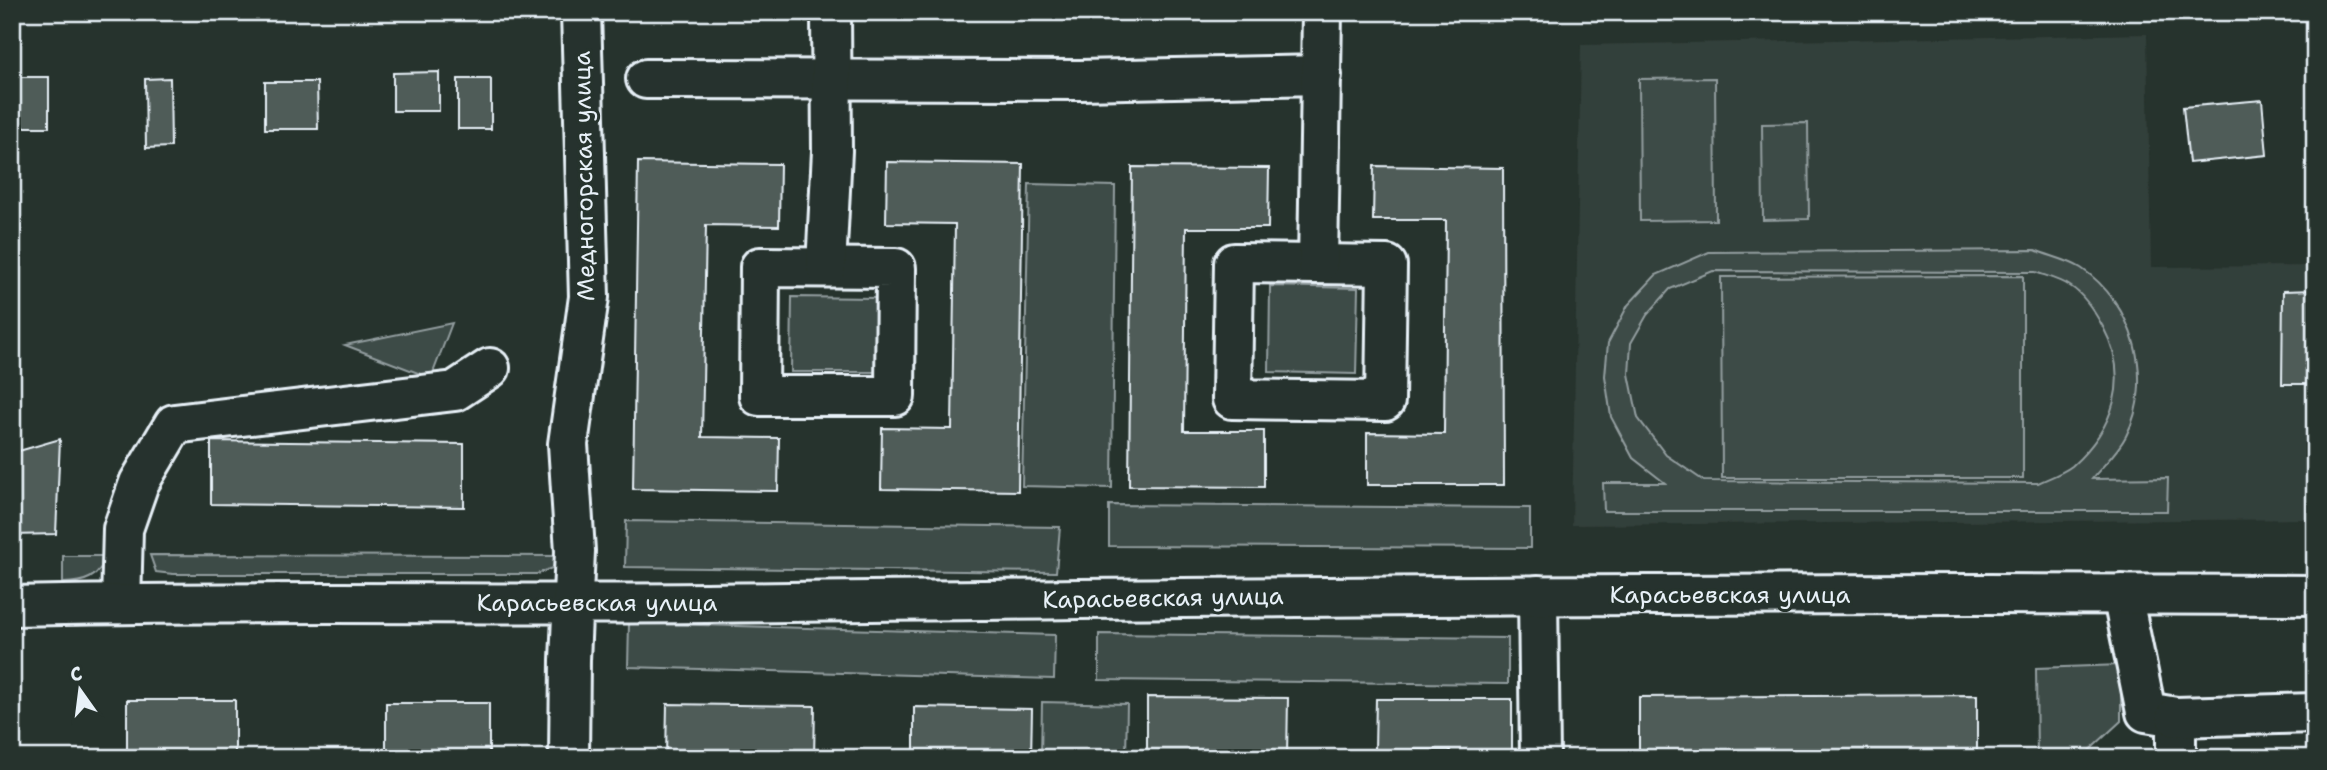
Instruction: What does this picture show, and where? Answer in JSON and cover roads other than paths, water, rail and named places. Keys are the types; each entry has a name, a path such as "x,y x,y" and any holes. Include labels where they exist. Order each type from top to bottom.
{"street":[{"name":"Медногорская улица","path":"569,758 569,660 575,551 568,444 589,298 581,12"},
{"path":"826,267 832,151 831,12"},
{"path":"1318,264 1322,12"},
{"path":"646,79 1080,80 1322,75"},
{"path":"1234,263 1318,264 1387,265 1385,401 1232,399 1234,263"},
{"path":"760,267 826,267 896,268 895,396 759,396 760,267"},
{"path":"121,604 123,529 139,483 174,424 455,391 490,368"},
{"name":"Карасьевская улица","path":"12,606 573,604 1538,594 2315,595"},
{"path":"1538,594 1541,758"},
{"path":"2122,594 2146,712 2176,717 2315,713"},
{"path":"2176,717 2176,758"}]}
